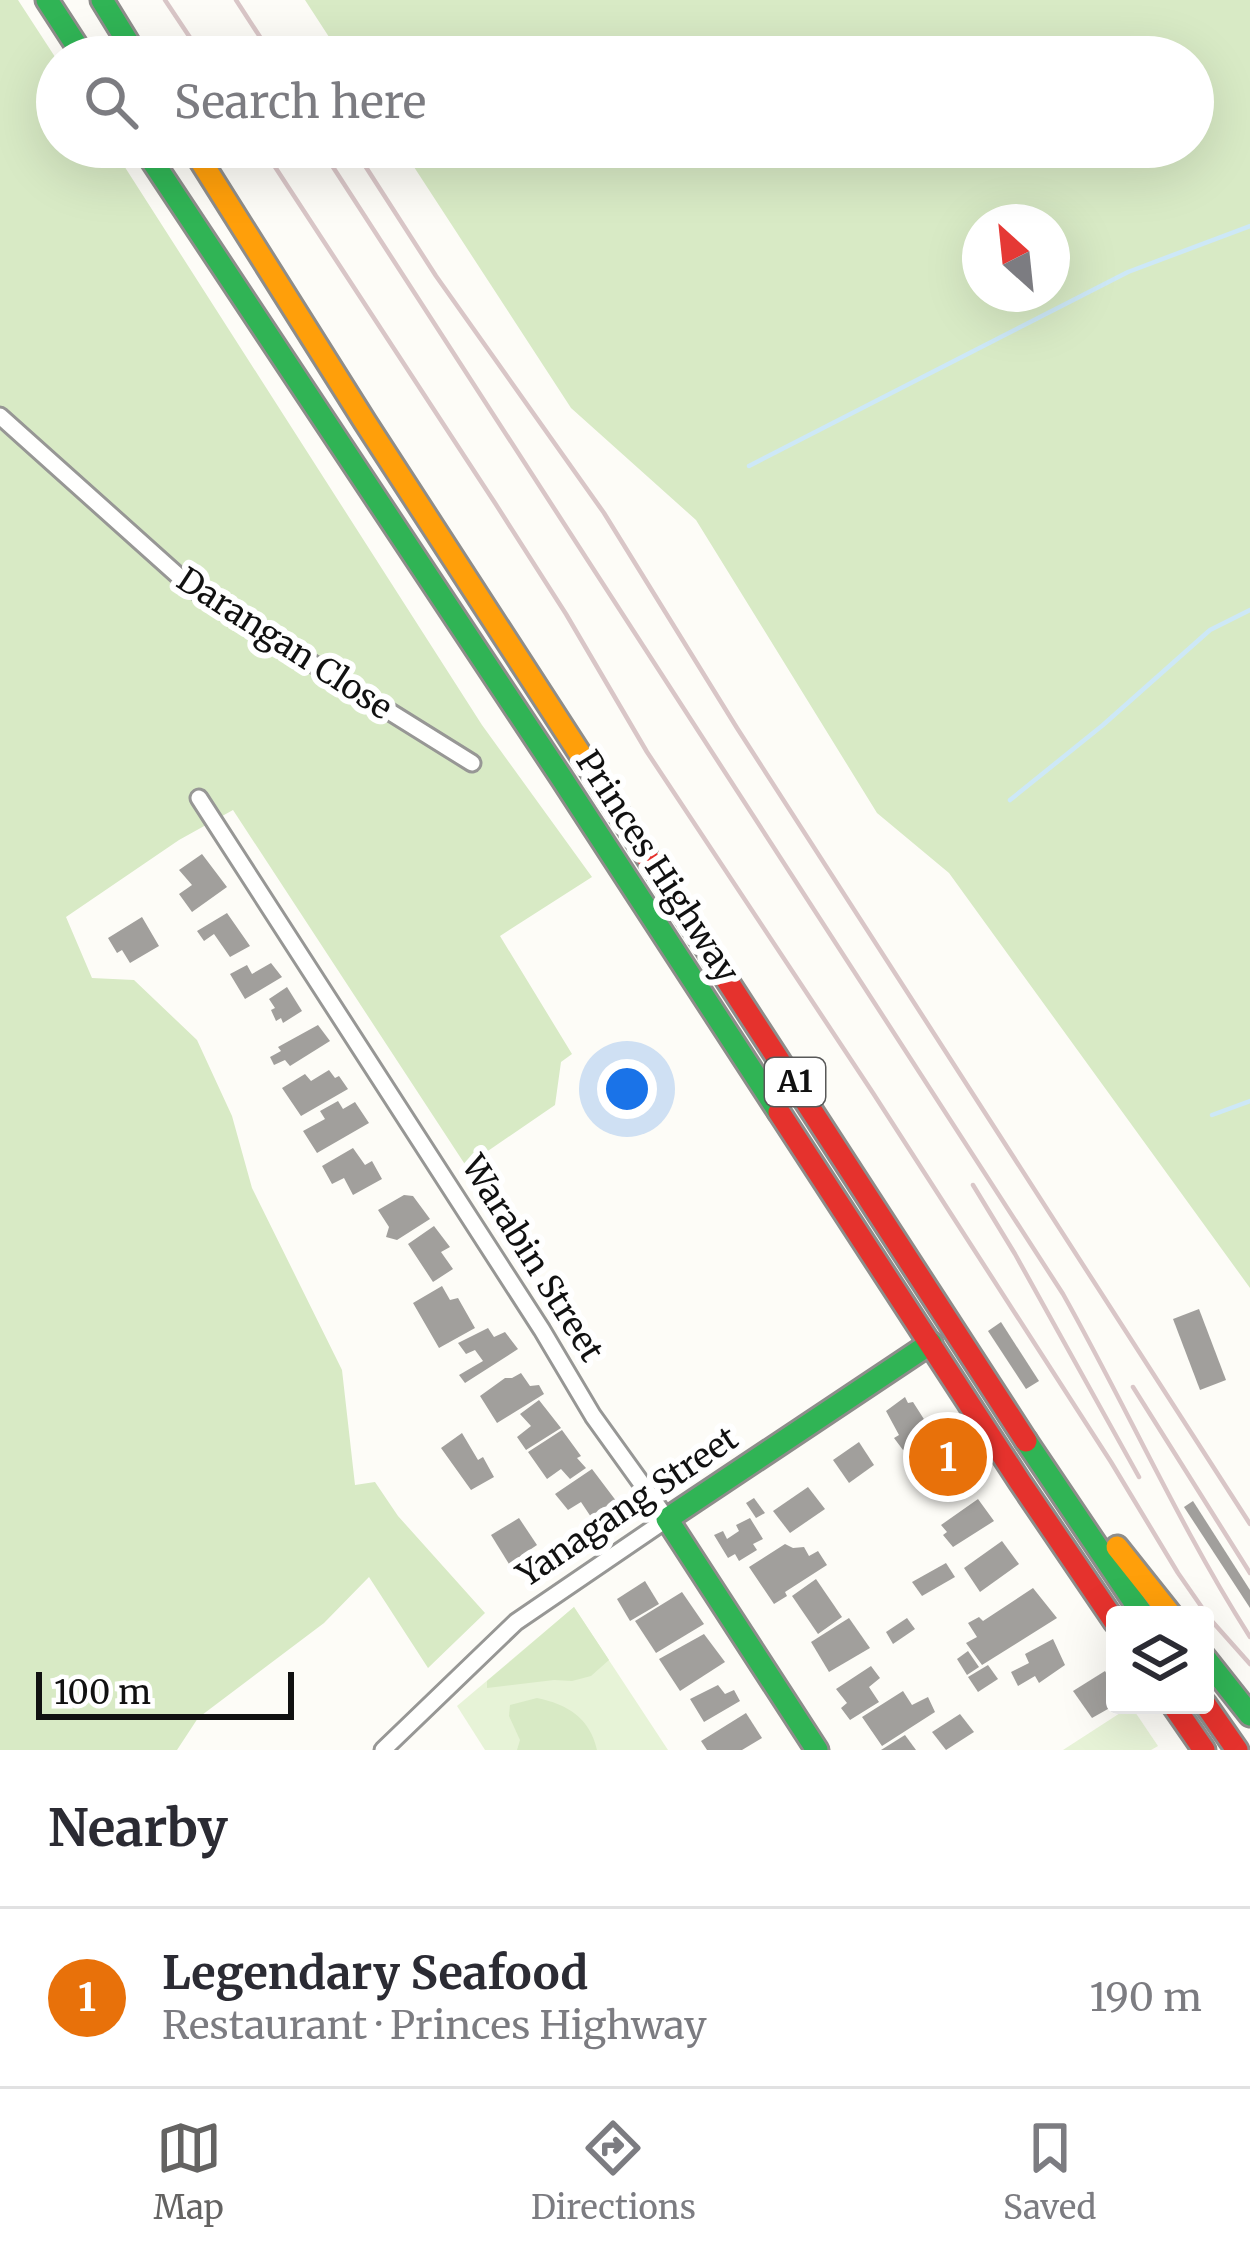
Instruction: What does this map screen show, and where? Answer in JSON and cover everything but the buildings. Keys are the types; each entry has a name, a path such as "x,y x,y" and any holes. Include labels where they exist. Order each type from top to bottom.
{"main road":[{"path":"47,0 70,36"},
{"path":"102,0 124,36"},
{"name":"Princes Highway","path":"157,168 1106,1608"},
{"name":"Princes Highway","path":"205,168 365,422 1137,1606"},
{"name":"Yanagang Street","path":"668,1519 931,1343"},
{"path":"1002,1403 1164,1606"},
{"name":"Warabin Street","path":"668,1519 817,1750"},
{"path":"1214,1669 1250,1715"},
{"path":"1179,1714 1204,1750"},
{"path":"1212,1714 1237,1750"}],"street":[{"name":"Darangan Close","path":"0,416 193,590 472,763"},
{"name":"Warabin Street","path":"199,797 593,1416 668,1519"},
{"name":"Yanagang Street","path":"383,1750 516,1622 668,1519"}],"green space":[{"path":"0,0 18,0 41,36 36,36 36,168 125,168 482,725 592,877 500,936 572,1054 561,1062 555,1105 466,1166 233,810 179,840 66,917 92,978 134,980 197,1040 232,1116 252,1188 342,1370 355,1485 375,1482 398,1516 485,1613 428,1668 369,1577 324,1623 198,1718 177,1750 0,1750"},
{"path":"305,0 1250,0 1250,1288 949,873 877,813 696,520 571,408 415,168 1214,168 1214,36 328,36"},
{"path":"574,1607 668,1750 485,1750 457,1706"},
{"path":"574,1607 609,1660 591,1676 572,1681 487,1688 487,1681"},
{"path":"537,1698 576,1714 589,1729 597,1750 517,1750 520,1740 509,1716 510,1705"},
{"path":"1119,1714 1136,1714 1158,1746 1151,1750 1063,1750"}],"waterway":[{"path":"749,466 1128,272 1250,226"},
{"path":"1010,800 1210,630 1250,610"},
{"path":"1212,1115 1250,1101"}],"railway":[{"path":"165,0 189,36"},
{"path":"236,0 259,36"},
{"path":"276,168 566,614 647,752 1111,1462 1178,1573 1250,1664"},
{"path":"334,168 1063,1294 1200,1553 1250,1637"},
{"path":"367,168 436,276 604,513 737,728 1250,1524"},
{"path":"973,1185 1139,1477"},
{"path":"1133,1387 1250,1573"}],"traffic: fast":[{"path":"47,0 70,36"},
{"path":"102,0 124,36"},
{"path":"157,168 779,1112"},
{"path":"817,1750 667,1519 931,1343"},
{"path":"1026,1441 1137,1606"},
{"path":"1214,1669 1250,1715"}],"traffic: slow":[{"path":"205,168 586,763"},
{"path":"1117,1547 1164,1606"}],"traffic: jam":[{"path":"586,763 1026,1441"},
{"path":"779,1112 1106,1609"},
{"path":"1179,1714 1204,1750"},
{"path":"1212,1714 1237,1750"}],"place":[{"name":"Legendary Seafood","path":"948,1457"}]}
